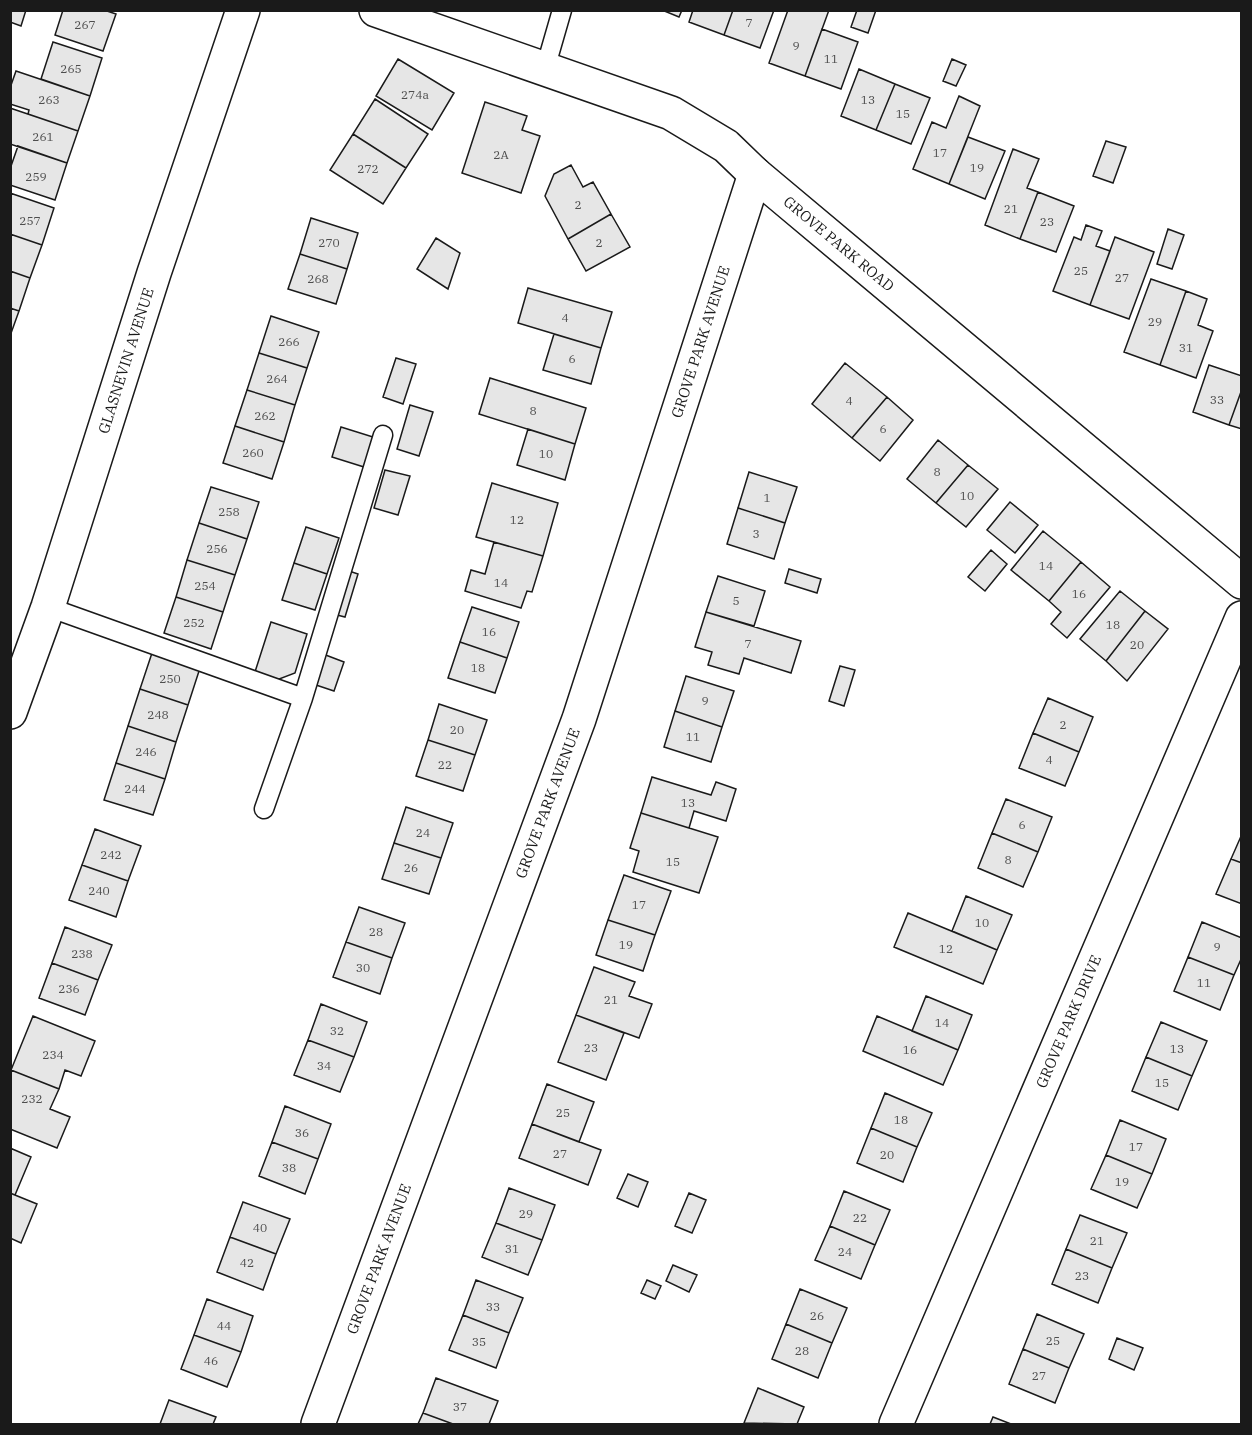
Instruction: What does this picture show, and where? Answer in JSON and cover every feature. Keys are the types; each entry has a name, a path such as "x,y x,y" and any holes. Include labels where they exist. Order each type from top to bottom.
{"street":[{"name":"GLASNEVIN AVENUE","path":"10,712 48,607 154,273 243,10"},
{"name":"GROVE PARK ROAD","path":"376,10 671,113 726,146 755,174 1242,582"},
{"name":"GROVE PARK AVENUE","path":"318,1425 579,719 755,174"},
{"name":"GROVE PARK DRIVE","path":"896,1425 1242,618"}],"lane":[{"path":"545,69 562,10"},
{"path":"264,809 303,699 383,435"},
{"path":"48,607 303,699"}],"building":[{"path":"10,10 26,10 21,26 10,22"},
{"path":"63,10 104,10 116,14 103,51 55,35"},
{"path":"662,10 682,10 679,17"},
{"path":"693,10 733,10 724,35 689,22"},
{"path":"733,10 774,10 760,48 724,35"},
{"path":"788,10 829,10 805,76 769,63"},
{"path":"857,10 876,10 868,33 851,27"},
{"path":"822,29 858,42 841,89 805,76"},
{"path":"53,42 102,58 90,96 41,79"},
{"path":"398,59 454,93 432,130 376,96"},
{"path":"952,59 966,65 956,86 943,81"},
{"path":"859,69 895,84 876,130 841,116"},
{"path":"16,71 90,96 78,131 28,114 29,110 10,104 10,88"},
{"path":"895,84 930,98 911,144 876,130"},
{"path":"959,96 980,106 949,184 913,169 932,122 946,128"},
{"path":"375,99 428,134 406,168 353,134"},
{"path":"485,102 527,116 522,130 540,136 521,193 462,173"},
{"path":"10,108 78,131 67,163 10,144"},
{"path":"353,134 406,168 383,204 330,170"},
{"path":"968,137 1005,151 985,199 949,184"},
{"path":"1106,141 1126,147 1113,183 1093,176"},
{"path":"18,146 67,163 55,200 10,185 10,169"},
{"path":"1013,149 1039,159 1027,188 1038,192 1020,239 985,225"},
{"path":"571,165 583,187 593,182 611,214 568,239 545,196 554,174"},
{"path":"1038,192 1074,206 1056,252 1020,239"},
{"path":"10,193 54,208 42,245 10,234"},
{"path":"611,214 630,247 586,271 568,239"},
{"path":"311,218 358,233 347,269 300,254"},
{"path":"1086,225 1102,231 1096,246 1110,251 1090,305 1053,291 1074,237 1081,240"},
{"path":"1168,229 1184,235 1172,269 1157,264"},
{"path":"10,234 42,245 30,278 10,271"},
{"path":"1115,237 1154,252 1129,319 1090,305"},
{"path":"436,238 460,253 448,289 417,269"},
{"path":"300,254 347,269 336,304 288,289"},
{"path":"10,271 30,278 19,311 10,308"},
{"path":"1151,279 1186,291 1160,365 1124,352"},
{"path":"528,288 612,312 601,348 518,323"},
{"path":"1186,291 1207,299 1198,325 1213,331 1196,378 1160,365"},
{"path":"10,308 19,311 10,336"},
{"path":"271,316 319,332 307,368 259,353"},
{"path":"554,334 601,348 591,384 543,370"},
{"path":"259,353 307,368 295,405 247,390"},
{"path":"396,358 416,364 403,404 383,397"},
{"path":"845,363 887,397 852,438 812,404"},
{"path":"1209,365 1242,376 1242,389 1229,425 1193,412"},
{"path":"490,378 586,408 575,444 479,414"},
{"path":"1242,389 1242,429 1229,425"},
{"path":"247,390 295,405 284,442 235,426"},
{"path":"887,397 913,420 880,461 852,438"},
{"path":"410,405 433,412 419,456 397,449"},
{"path":"235,426 284,442 272,479 223,463"},
{"path":"341,427 373,437 364,467 332,457"},
{"path":"528,429 575,444 565,480 517,465"},
{"path":"938,440 968,465 936,503 907,479"},
{"path":"968,465 998,489 966,527 936,503"},
{"path":"385,470 410,476 398,515 374,508"},
{"path":"749,472 797,487 785,523 738,508"},
{"path":"492,483 558,503 543,556 476,537"},
{"path":"211,487 259,502 247,539 199,523"},
{"path":"1010,502 1038,525 1015,553 987,530"},
{"path":"738,508 785,523 774,559 727,544"},
{"path":"199,523 247,539 235,575 187,560"},
{"path":"306,527 339,538 327,574 294,563"},
{"path":"1043,531 1081,562 1049,601 1011,570"},
{"path":"494,542 543,556 532,592 527,591 521,608 465,591 471,570 485,574"},
{"path":"991,550 1007,564 985,591 968,577"},
{"path":"187,560 235,575 223,612 176,597"},
{"path":"1081,562 1110,587 1067,638 1051,624 1061,612 1049,601"},
{"path":"294,563 327,574 315,610 282,600"},
{"path":"789,569 821,579 817,593 785,583"},
{"path":"346,570 358,574 345,617 333,614"},
{"path":"718,576 765,591 754,626 706,612"},
{"path":"1120,591 1145,611 1106,661 1080,639"},
{"path":"176,597 223,612 211,649 164,633"},
{"path":"472,607 519,622 507,658 460,642"},
{"path":"1145,611 1168,629 1127,681 1106,661"},
{"path":"706,612 801,641 791,673 744,658 739,674 708,665 712,652 695,647"},
{"path":"271,622 307,634 295,673 274,681 254,675"},
{"path":"460,642 507,658 495,693 448,678"},
{"path":"152,653 200,668 188,705 140,689"},
{"path":"323,654 344,662 334,691 313,684"},
{"path":"840,666 855,670 844,706 829,701"},
{"path":"686,676 734,691 722,727 675,711"},
{"path":"140,689 188,705 176,742 128,726"},
{"path":"1048,698 1093,717 1079,752 1033,733"},
{"path":"439,704 487,720 475,755 428,740"},
{"path":"675,711 722,727 711,762 664,747"},
{"path":"128,726 176,742 165,779 116,763"},
{"path":"1033,733 1079,752 1065,786 1019,768"},
{"path":"428,740 475,755 463,791 416,776"},
{"path":"116,763 165,779 153,815 104,800"},
{"path":"652,777 711,795 716,782 736,789 726,821 694,811 689,828 641,813"},
{"path":"1006,799 1052,817 1038,852 992,833"},
{"path":"406,807 453,823 441,858 394,843"},
{"path":"641,813 718,837 699,893 633,872 639,851 630,848"},
{"path":"95,829 141,846 128,881 82,865"},
{"path":"992,833 1038,852 1023,887 978,868"},
{"path":"1242,834 1242,863 1231,859"},
{"path":"394,843 441,858 429,894 382,879"},
{"path":"1231,859 1242,863 1242,904 1216,894"},
{"path":"82,865 128,881 116,917 69,900"},
{"path":"624,875 671,891 655,935 608,920"},
{"path":"966,896 1012,915 997,950 952,931"},
{"path":"359,907 405,923 392,958 346,942"},
{"path":"908,913 997,950 983,984 894,947"},
{"path":"608,920 655,935 643,971 596,955"},
{"path":"1202,922 1242,938 1242,957 1234,975 1188,957"},
{"path":"65,927 112,945 98,980 52,963"},
{"path":"346,942 392,958 380,994 333,977"},
{"path":"1188,957 1234,975 1220,1010 1174,991"},
{"path":"52,963 98,980 85,1015 39,998"},
{"path":"594,967 635,982 629,996 652,1004 639,1038 576,1015"},
{"path":"926,996 972,1015 958,1050 912,1031"},
{"path":"321,1004 367,1022 354,1057 308,1040"},
{"path":"576,1015 624,1033 606,1080 558,1062"},
{"path":"33,1016 95,1041 81,1076 65,1070 59,1089 11,1070"},
{"path":"877,1016 958,1050 943,1085 863,1051"},
{"path":"1161,1022 1207,1041 1192,1076 1146,1057"},
{"path":"308,1040 354,1057 340,1092 294,1075"},
{"path":"1146,1057 1192,1076 1178,1110 1132,1091"},
{"path":"11,1070 59,1089 50,1109 70,1117 57,1148 10,1129"},
{"path":"547,1084 594,1102 579,1142 532,1124"},
{"path":"885,1093 932,1113 917,1147 871,1128"},
{"path":"285,1106 331,1124 318,1159 272,1142"},
{"path":"1120,1120 1166,1139 1152,1174 1106,1155"},
{"path":"532,1124 601,1150 588,1185 519,1158"},
{"path":"871,1128 917,1147 903,1182 857,1163"},
{"path":"272,1142 318,1159 305,1194 259,1176"},
{"path":"10,1148 31,1157 15,1195 10,1193"},
{"path":"1106,1155 1152,1174 1137,1208 1091,1189"},
{"path":"628,1174 648,1182 638,1207 617,1198"},
{"path":"509,1188 555,1205 542,1240 496,1223"},
{"path":"844,1191 890,1210 875,1245 830,1226"},
{"path":"10,1193 37,1204 21,1243 10,1238"},
{"path":"689,1193 706,1200 692,1233 675,1226"},
{"path":"243,1202 290,1219 276,1254 230,1237"},
{"path":"1080,1215 1127,1233 1112,1268 1066,1249"},
{"path":"496,1223 542,1240 528,1275 482,1257"},
{"path":"830,1226 875,1245 861,1279 815,1260"},
{"path":"230,1237 276,1254 263,1290 217,1272"},
{"path":"1066,1249 1112,1268 1098,1303 1052,1284"},
{"path":"673,1265 697,1275 689,1292 666,1281"},
{"path":"476,1280 523,1298 509,1333 463,1315"},
{"path":"647,1280 661,1286 655,1299 641,1293"},
{"path":"800,1289 847,1308 832,1343 786,1324"},
{"path":"207,1299 253,1316 241,1352 194,1335"},
{"path":"1037,1314 1084,1334 1069,1368 1023,1349"},
{"path":"463,1315 509,1333 496,1368 449,1350"},
{"path":"786,1324 832,1343 818,1378 772,1359"},
{"path":"194,1335 241,1352 227,1387 181,1369"},
{"path":"1117,1338 1143,1348 1134,1370 1109,1359"},
{"path":"1023,1349 1069,1368 1055,1403 1009,1384"},
{"path":"436,1378 498,1401 489,1424 453,1424 423,1413"},
{"path":"758,1388 804,1407 797,1424 744,1423"},
{"path":"169,1400 216,1417 213,1424 160,1424"},
{"path":"423,1413 453,1424 418,1424"},
{"path":"993,1417 1011,1424 990,1424"}]}
